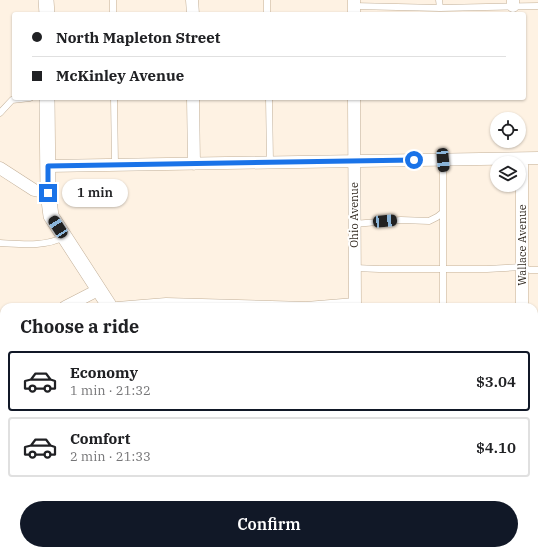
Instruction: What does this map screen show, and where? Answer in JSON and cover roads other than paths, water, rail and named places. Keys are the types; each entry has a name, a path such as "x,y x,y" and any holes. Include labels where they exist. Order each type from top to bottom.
{"street":[{"path":"46,0 46,12"},
{"path":"192,0 193,12"},
{"path":"48,100 48,193 51,216 107,303"},
{"path":"193,100 194,164"},
{"name":"Ohio Avenue","path":"354,100 355,303"},
{"path":"526,159 538,158"},
{"path":"48,166 490,159"},
{"path":"0,168 34,190 48,193"},
{"name":"Wallace Avenue","path":"522,192 522,303"},
{"path":"73,303 98,290"}],"lane":[{"path":"113,0 113,12"},
{"path":"267,0 267,12"},
{"path":"439,0 440,8"},
{"path":"354,7 440,8 513,3 538,6"},
{"path":"0,113 12,100"},
{"path":"114,100 115,165"},
{"path":"269,100 270,162"},
{"path":"443,160 443,303"},
{"path":"354,224 401,220 429,220 438,217 442,213"},
{"path":"0,243 32,244 55,242 64,237"},
{"path":"355,268 379,270 487,269 522,267 530,270 538,270"},
{"path":"142,303 166,301 236,303"}]}
